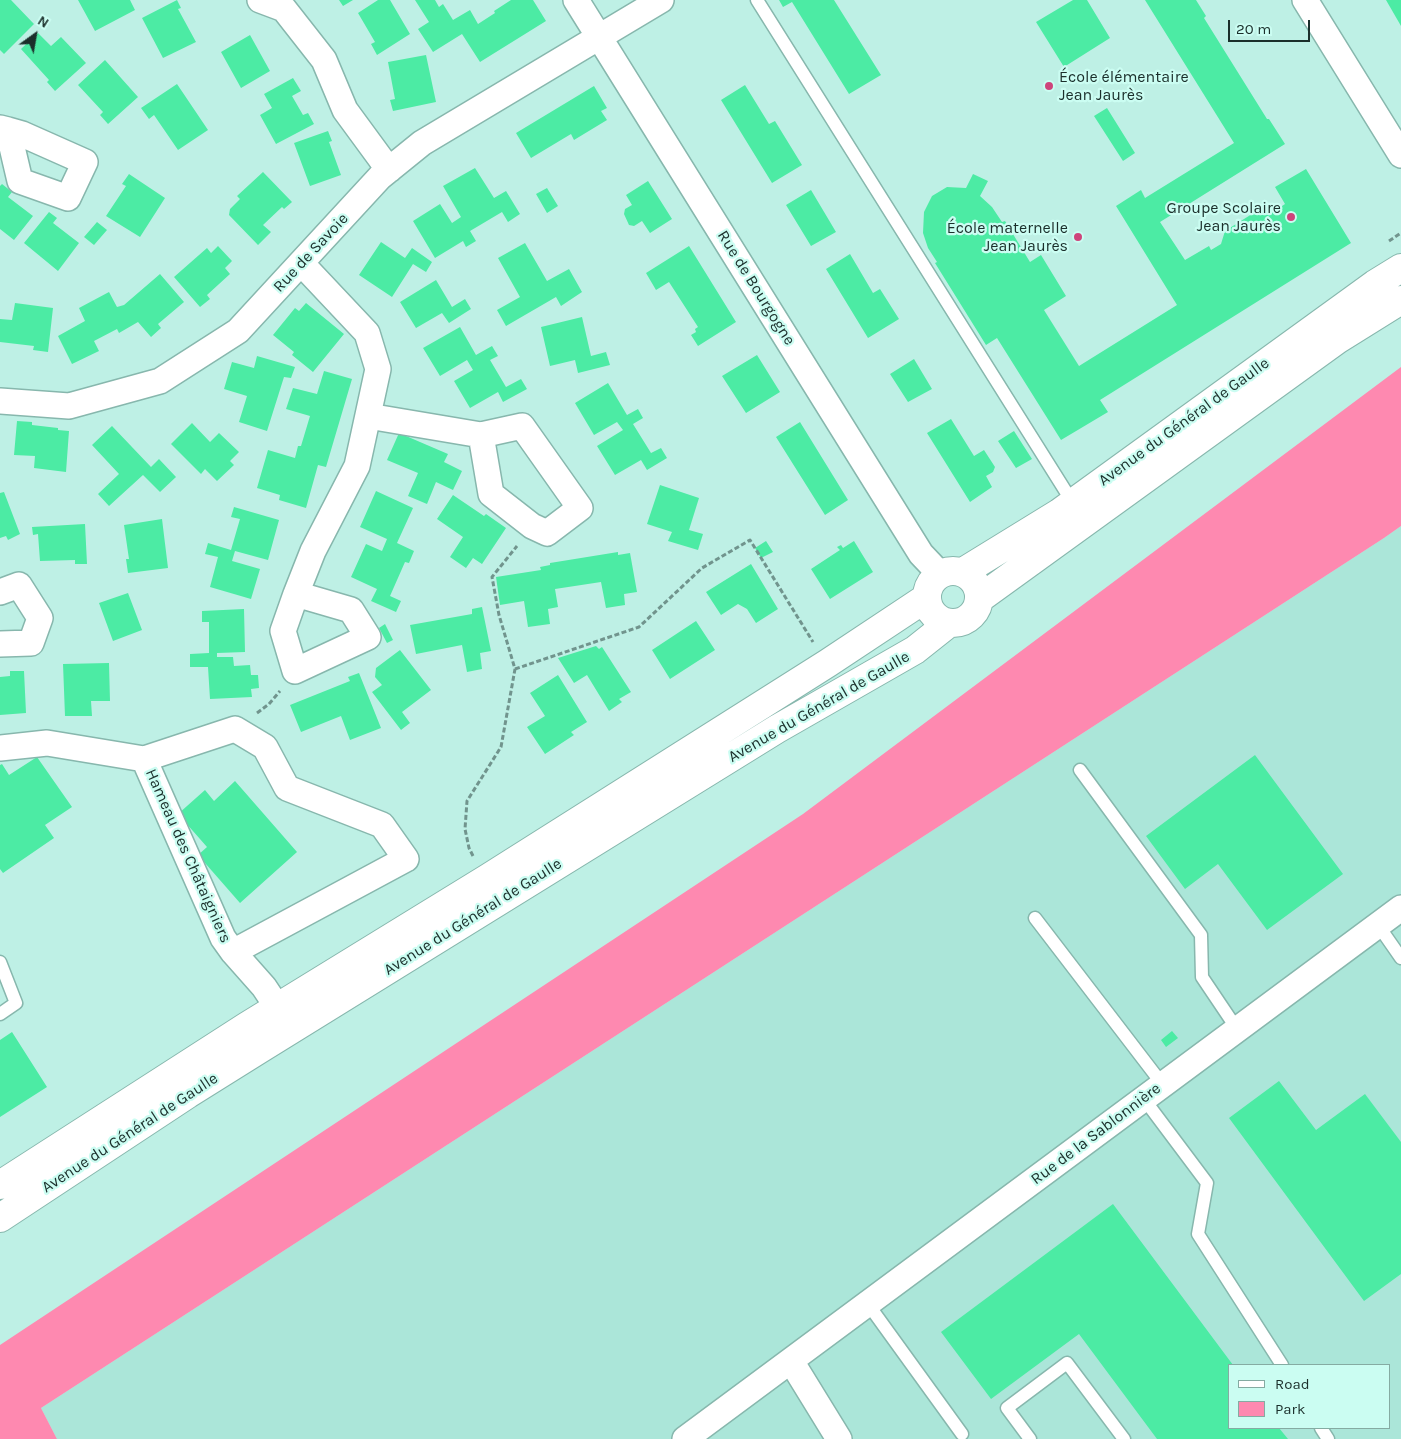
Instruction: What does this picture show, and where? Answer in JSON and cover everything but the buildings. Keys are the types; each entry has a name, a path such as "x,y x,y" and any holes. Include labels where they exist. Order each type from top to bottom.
{"main road":[{"name":"Avenue du Général de Gaulle","path":"951,573 1073,503 1375,284 1401,268"},
{"name":"Avenue du Général de Gaulle","path":"979,599 1337,340 1401,300"},
{"path":"951,573 969,575 977,586 979,599 978,606 969,617 963,621 949,623 936,617 931,611 926,598 928,587 935,577 951,573"},
{"name":"Avenue du Général de Gaulle","path":"6,1174 488,878 828,663 926,598"},
{"name":"Avenue du Général de Gaulle","path":"0,1218 269,1043 777,730 916,650 949,623"}],"street":[{"path":"260,0 284,9 324,60 345,110 389,170"},
{"name":"Rue de Bourgogne","path":"576,0 921,554 951,573"},
{"name":"Rue de Savoie","path":"0,401 69,406 160,381 238,332 380,178 422,143 661,0"},
{"path":"1304,0 1401,155"},
{"path":"296,594 351,610 368,637 296,671 283,631 296,594 313,551 357,466 378,370 367,333 302,264"},
{"path":"368,416 481,436 522,426 580,508 547,533 532,526 491,494 481,436"},
{"path":"0,592 20,585 40,618 31,643 0,644"},
{"name":"Hameau des Châtaigniers","path":"0,748 47,743 144,759 235,729 265,748 287,788 382,825 406,858 233,952"},
{"name":"Hameau des Châtaigniers","path":"144,759 223,938 264,987 278,1008"},
{"name":"Rue de la Sablonnière","path":"685,1439 1401,908"},
{"path":"791,1361 839,1439"}],"lane":[{"path":"757,0 1073,503"},
{"path":"1080,770 1202,935 1202,977 1237,1030"},
{"path":"1035,918 1153,1092 1207,1183 1198,1234 1281,1364"},
{"path":"1378,925 1401,958"},
{"path":"0,962 16,1003 0,1014"},
{"path":"868,1304 962,1434"},
{"path":"1030,1439 1007,1408 1067,1364 1124,1439"}],"path":[{"path":"488,878 469,848 464,829 467,801 501,747 515,669 499,615 492,578 532,526"},
{"path":"515,669 640,627 702,568 750,540 828,663"},
{"path":"235,729 270,704 296,671"}],"shaded area":[{"path":"1401,526 1401,1439 57,1439 41,1408"}],"green space":[{"path":"1401,367 1401,526 41,1408 57,1439 0,1439 0,1345 803,814"}],"place":[{"name":"École élémentaire Jean Jaurès","path":"1049,86"},
{"name":"Groupe Scolaire Jean Jaurès","path":"1291,217"},
{"name":"École maternelle Jean Jaurès","path":"1078,237"}]}
